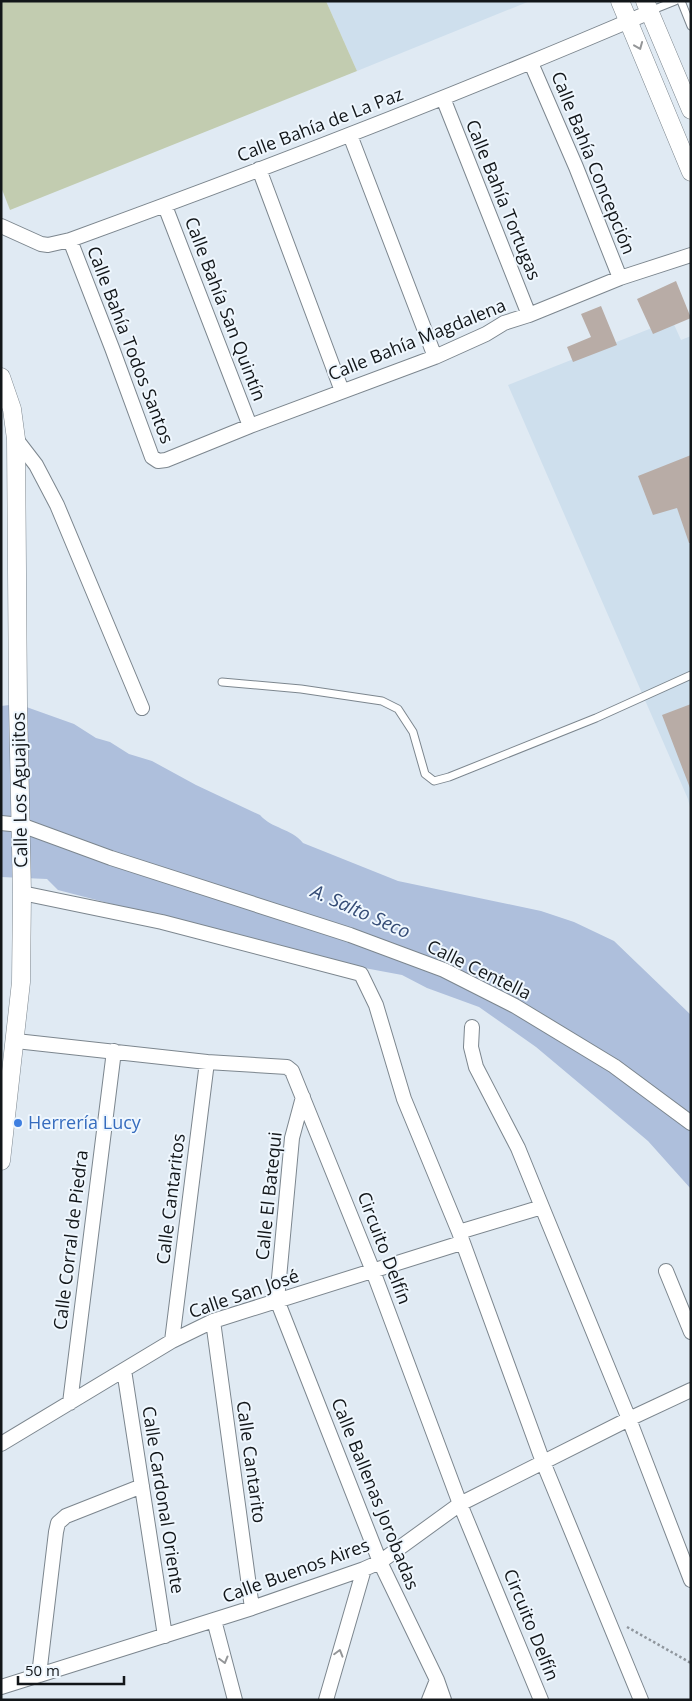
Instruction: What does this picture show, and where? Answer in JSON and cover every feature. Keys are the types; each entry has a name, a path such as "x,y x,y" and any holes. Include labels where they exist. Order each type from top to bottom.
{"street":[{"path":"620,1 691,172"},
{"path":"648,6 691,110"},
{"name":"Calle Bahía de La Paz","path":"1,226 40,244 56,244 70,240 165,206 350,135 531,63 629,21 648,6"},
{"name":"Calle Bahía Concepción","path":"531,63 576,167 620,278"},
{"name":"Calle Bahía Tortugas","path":"443,98 529,315"},
{"path":"350,135 435,357"},
{"path":"259,169 342,391"},
{"name":"Calle Bahía San Quintín","path":"165,206 250,426"},
{"name":"Calle Bahía Todos Santos","path":"70,240 152,457 158,461"},
{"name":"Calle Bahía Magdalena","path":"158,461 166,460 250,426 435,357 486,334 504,323 529,315 620,278 691,255"},
{"name":"Calle Los Aguajitos","path":"1,376 8,420 16,439 22,893 21,982 16,1041 4,1109 1,1161"},
{"path":"16,439 36,465 57,505 142,708"},
{"name":"Calle Centella","path":"1,824 20,825 111,858 350,935 444,970 515,1006 614,1066 691,1123"},
{"path":"22,893 162,922 361,974 376,1005 404,1099 460,1237 543,1462 640,1700"},
{"path":"472,1028 471,1047 476,1067 518,1148 629,1419 691,1580"},
{"name":"Circuito Delfín","path":"16,1041 207,1062 286,1067 292,1070 373,1271 460,1504 541,1700"},
{"name":"Calle Corral de Piedra","path":"70,1403 114,1051"},
{"name":"Calle Cantaritos","path":"172,1342 207,1062"},
{"name":"Calle El Batequi","path":"277,1300 292,1138 303,1097"},
{"name":"Calle San José","path":"1,1444 172,1342 213,1321 373,1271 542,1207"},
{"path":"666,1271 691,1332"},
{"name":"Calle Ballenas Jorobadas","path":"277,1300 380,1562 437,1680 444,1700"},
{"name":"Calle Cantarito","path":"213,1321 252,1608"},
{"name":"Calle Cardonal Oriente","path":"124,1370 165,1636"},
{"name":"Calle Buenos Aires","path":"1,1687 252,1608 364,1569 380,1562 460,1504 691,1390"},
{"path":"40,1675 58,1523 66,1516 142,1486"},
{"path":"326,1700 364,1569"},
{"path":"214,1620 235,1700"},
{"path":"430,1700 437,1680"}],"lane":[{"path":"648,6 675,1"},
{"path":"681,1 691,26"},
{"path":"222,682 301,689 382,701 398,709 413,732 425,774 434,781 449,777 596,718 691,675"}],"path":[{"path":"604,1614 691,1663"}],"shaded area":[{"path":"326,1 530,1 357,71"},
{"path":"672,320 681,340 691,336 691,812 688,799 508,385"}],"green space":[{"path":"1,1 326,1 357,71 10,210 1,187"}],"water":[{"name":"A. Salto Seco","path":"18,704 74,724 96,738 110,742 129,754 152,761 196,785 260,815 270,823 293,834 303,843 398,881 541,911 574,922 614,941 691,1015 691,1189 648,1141 536,1047 479,1007 427,988 402,975 343,964 58,890 47,879 1,877 1,706"}],"building":[{"path":"676,281 691,318 653,334 637,299"},
{"path":"601,306 617,345 573,362 567,347 591,337 581,314"},
{"path":"691,455 691,543 689,543 677,508 653,515 638,476"},
{"path":"691,704 691,788 690,788 662,715"}],"place":[{"name":"Herrería Lucy","path":"18,1123"}]}
